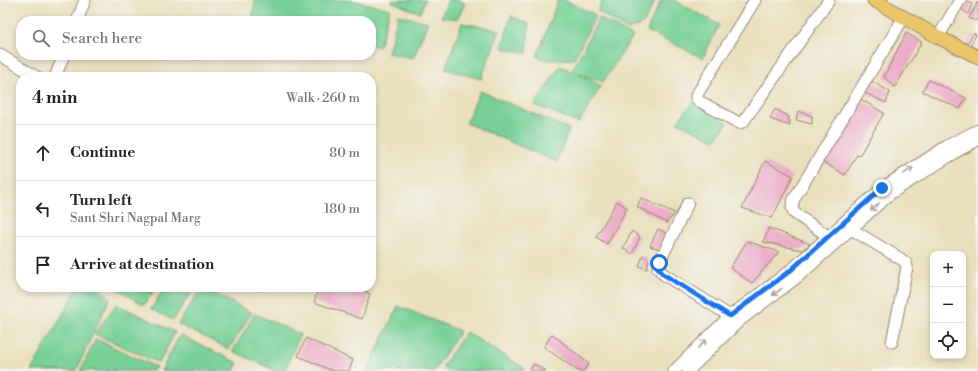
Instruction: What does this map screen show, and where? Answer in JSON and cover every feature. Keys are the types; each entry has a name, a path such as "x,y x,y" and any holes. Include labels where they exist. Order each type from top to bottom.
{"main road":[{"path":"874,0 938,37 978,57"}],"street":[{"path":"79,16 85,0"},
{"path":"755,0 696,96 699,101 739,123 743,122 829,0"},
{"path":"938,37 960,0"},
{"path":"828,236 794,213 792,207 794,199 904,18"},
{"path":"0,55 29,72"},
{"path":"57,72 62,60"},
{"path":"688,371 739,321 800,275 882,188 947,146 978,130"},
{"path":"674,371 730,316 791,270 828,236 847,226 891,193 978,140"},
{"path":"688,203 658,268 663,274 730,316"},
{"path":"847,226 906,263 907,267 892,342"}],"green space":[{"path":"255,0 351,0 390,9 379,47 376,46 376,16 253,16"},
{"path":"425,0 420,13 390,1"},
{"path":"448,0 460,0 465,4 457,19 441,17"},
{"path":"558,0 564,0 596,15 574,59 550,60 537,57"},
{"path":"603,0 655,0 644,23 628,30 597,11"},
{"path":"661,0 674,0 719,25 703,58 647,31"},
{"path":"398,15 428,22 413,58 388,53"},
{"path":"511,16 529,24 527,53 502,48"},
{"path":"599,18 633,36 603,82 576,73 601,86 579,123 535,105 560,66 572,71"},
{"path":"462,23 500,30 481,79 445,69"},
{"path":"480,91 569,129 557,162 466,123"},
{"path":"693,102 728,123 715,140 677,122"},
{"path":"75,292 103,292 110,298 76,371 31,371"},
{"path":"122,292 153,292 144,305"},
{"path":"162,292 192,292 173,320 151,309"},
{"path":"199,292 212,292 252,313 229,349 178,324"},
{"path":"116,304 175,332 159,363 95,334"},
{"path":"398,306 460,331 434,371 367,371"},
{"path":"255,314 300,334 285,371 276,371 233,351"},
{"path":"466,332 525,369 523,371 447,371 442,367"},
{"path":"180,335 238,363 234,371 161,371"},
{"path":"96,339 156,367 153,371 80,371"}],"building":[{"path":"965,1 972,4 968,14 961,9"},
{"path":"978,2 978,19 976,21 969,18"},
{"path":"906,33 922,42 895,87 884,77"},
{"path":"974,33 976,35 969,47 966,45"},
{"path":"929,80 966,98 960,109 922,91"},
{"path":"871,81 890,92 886,103 861,91"},
{"path":"857,97 884,113 859,156 857,155 845,175 823,162 838,137 835,135"},
{"path":"775,109 788,116 790,126 770,119"},
{"path":"798,111 812,116 812,124 796,120"},
{"path":"765,161 793,176 772,218 742,208"},
{"path":"641,198 675,213 667,223 637,207"},
{"path":"617,201 627,208 607,244 596,237"},
{"path":"769,228 810,244 802,250 763,242"},
{"path":"658,229 668,234 660,249 650,246"},
{"path":"632,231 640,237 632,254 623,248"},
{"path":"747,241 779,252 752,283 730,268"},
{"path":"643,255 649,260 647,269 639,266"},
{"path":"317,292 366,292 370,294 362,319 314,302"},
{"path":"552,334 589,364 583,371 578,371 544,347"},
{"path":"306,338 353,360 349,371 333,371 298,356"},
{"path":"534,364 546,371 529,371"}],"route":[{"path":"659,263 658,268 663,274 730,316 791,270 882,188"}]}
